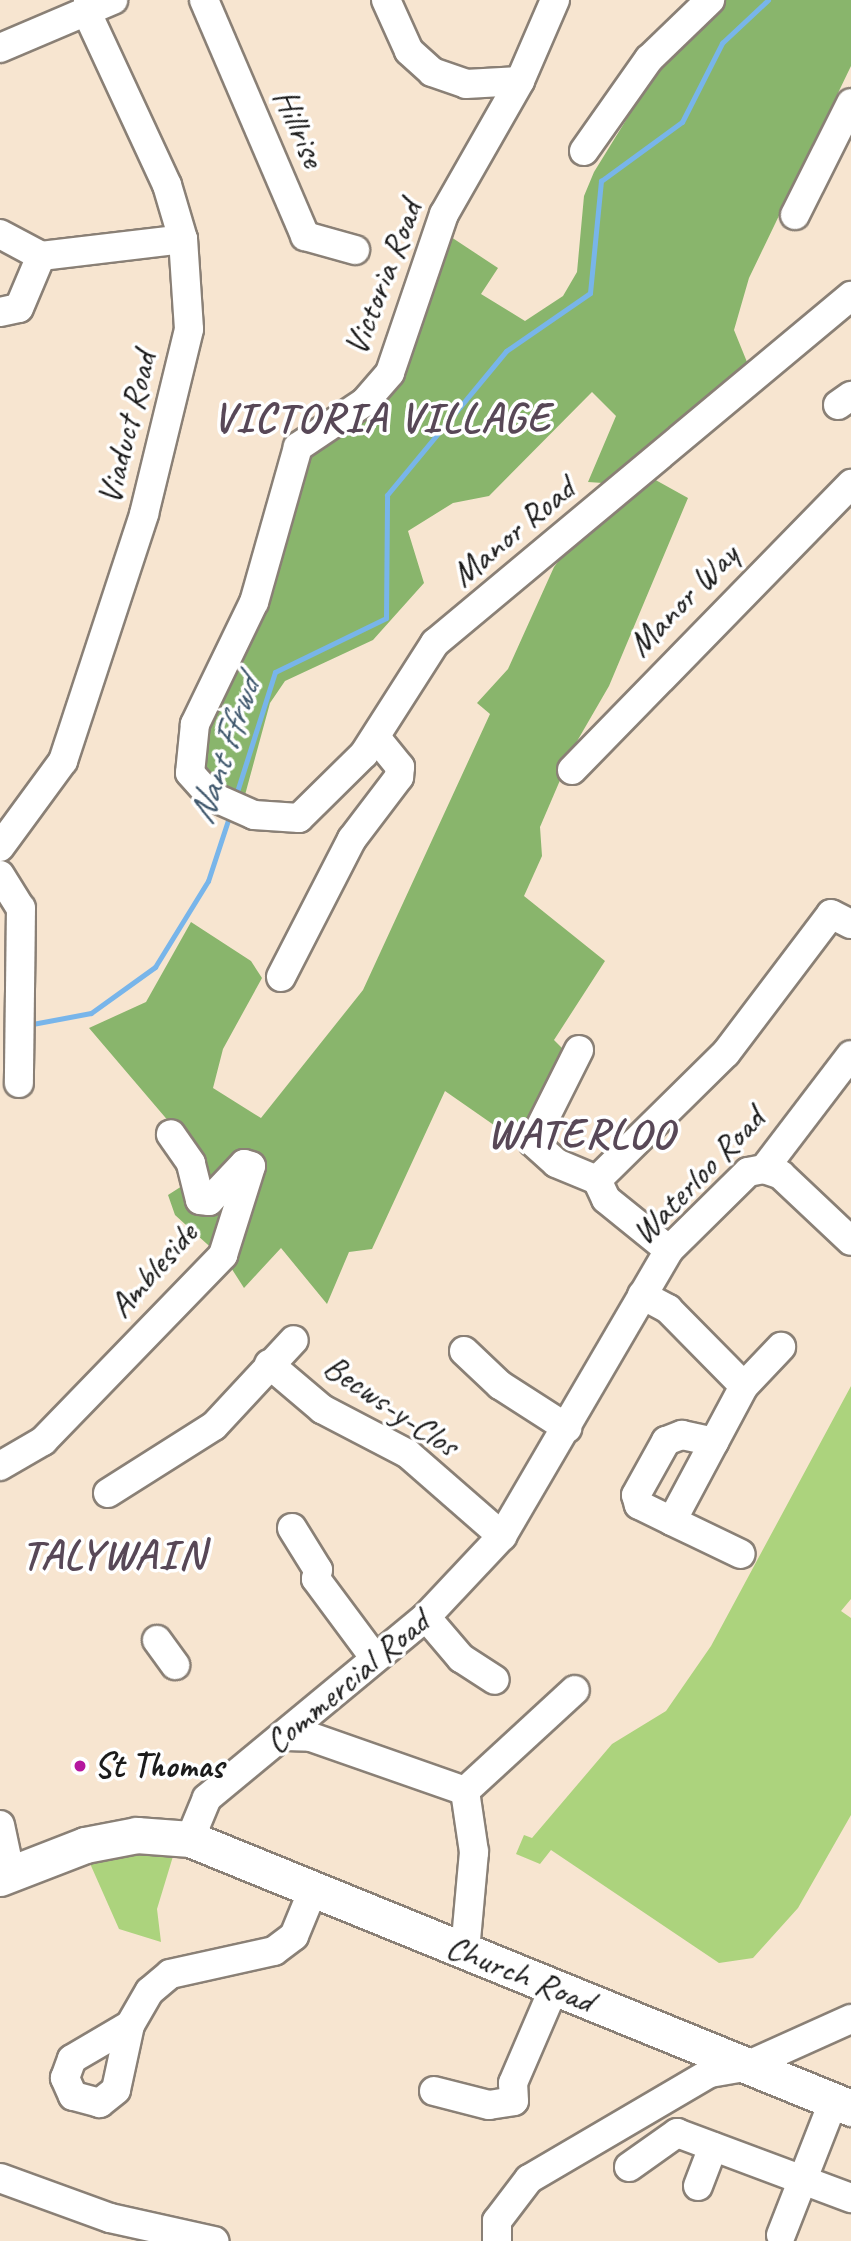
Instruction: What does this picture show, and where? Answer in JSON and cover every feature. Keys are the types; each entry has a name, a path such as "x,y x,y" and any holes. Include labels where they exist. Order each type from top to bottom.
{"main road":[{"path":"5,1875 85,1845 137,1835 190,1839"},
{"name":"Church Road","path":"190,1839 744,2067 842,2104"}],"street":[{"path":"0,48 88,7 113,0"},
{"name":"Hillrise","path":"204,0 305,236 355,250"},
{"path":"386,0 409,51 432,72 466,84 520,81"},
{"name":"Victoria Road","path":"233,806 190,773 195,724 254,602 298,447 365,402 390,373 444,214 520,81 555,0"},
{"path":"584,151 649,59 710,0"},
{"name":"Viaduct Road","path":"0,846 63,761 114,614 178,390 189,329 183,239 167,185 88,7"},
{"path":"795,215 851,103"},
{"path":"0,234 41,256 183,239"},
{"path":"0,312 19,308 41,256"},
{"name":"Manor Road","path":"233,806 299,818 376,737 435,643 851,296"},
{"name":"Manor Way","path":"572,769 851,484"},
{"path":"281,977 352,839 400,777 400,767 376,737"},
{"path":"0,875 21,908 19,1083"},
{"path":"597,1180 726,1053 831,914 851,925"},
{"path":"579,1050 533,1142 556,1163 597,1180 606,1199 669,1250"},
{"name":"Waterloo Road","path":"567,1428 669,1250 748,1172 764,1169 851,1055"},
{"name":"Ambleside","path":"0,1466 43,1441 223,1255 251,1166 244,1164 209,1201 200,1200 191,1163 171,1134"},
{"path":"764,1169 781,1175 851,1241"},
{"path":"642,1295 668,1309 744,1386"},
{"name":"Becws-y-Clos","path":"108,1493 214,1426 269,1364 295,1340"},
{"path":"673,1521 744,1386 781,1347"},
{"path":"464,1351 500,1385 567,1428"},
{"name":"Becws-y-Clos","path":"269,1364 322,1409 408,1454 502,1536"},
{"name":"Commercial Road","path":"190,1839 207,1798 286,1736 374,1657 426,1618 502,1536 567,1428"},
{"path":"714,1442 682,1435 666,1441 636,1495 639,1504 741,1554"},
{"path":"292,1528 318,1570 316,1579 374,1657"},
{"path":"426,1618 461,1658 495,1680"},
{"path":"157,1640 175,1665"},
{"path":"465,1791 575,1690"},
{"path":"286,1736 311,1737 465,1791"},
{"path":"465,1791 474,1852 465,1951"},
{"path":"0,1825 5,1875"},
{"path":"130,2025 150,1991 170,1974 249,1959 294,1936 313,1890"},
{"path":"434,2091 489,2105 514,2101 513,2083 554,1988"},
{"path":"497,2241 497,2221 529,2179 700,2079 744,2067 851,2019"},
{"path":"781,2235 802,2179 842,2104"},
{"path":"629,2167 677,2133 851,2198"},
{"path":"698,2186 713,2147"},
{"path":"0,2178 110,2218 214,2241"}],"green space":[{"path":"719,0 851,0 851,66 749,278 734,330 747,362 603,483 588,482 616,416 592,392 489,496 453,503 408,531 424,583 373,640 285,681 270,703 242,806 202,768 198,744 274,591 312,443 363,408 448,235 498,268 481,294 525,321 563,296 577,272 584,196 594,172 647,86"},
{"path":"652,478 688,498 609,686 576,743 540,827 542,856 524,896 605,961 554,1040 567,1053 514,1139 445,1091 372,1249 349,1252 327,1304 281,1248 244,1288 228,1263 175,1215 168,1195 182,1186 163,1139 170,1123 89,1028 146,1002 191,922 251,961 262,978 223,1049 213,1088 261,1118 363,990 490,714 477,703 508,669 554,567 576,538"},
{"path":"851,1386 851,1599 841,1611 851,1618 851,1815 798,1908 753,1958 719,1963 551,1850 540,1864 516,1854 524,1835 532,1838 612,1744 666,1711 711,1646"},
{"path":"120,1853 174,1853 157,1909 161,1942 119,1929 88,1859"}],"waterway":[{"name":"Nant Ffrwd","path":"235,798 275,672 386,618 387,495 506,351 590,293 601,181 682,122 722,43 768,0"},
{"name":"Nant Ffrwd","path":"27,1025 91,1013 155,967 208,881 230,814"}],"place":[{"name":"St Thomas","path":"80,1766"}],"district":[{"name":"VICTORIA VILLAGE","path":"382,418"},
{"name":"WATERLOO","path":"581,1134"},
{"name":"TALYWAIN","path":"114,1555"}]}
